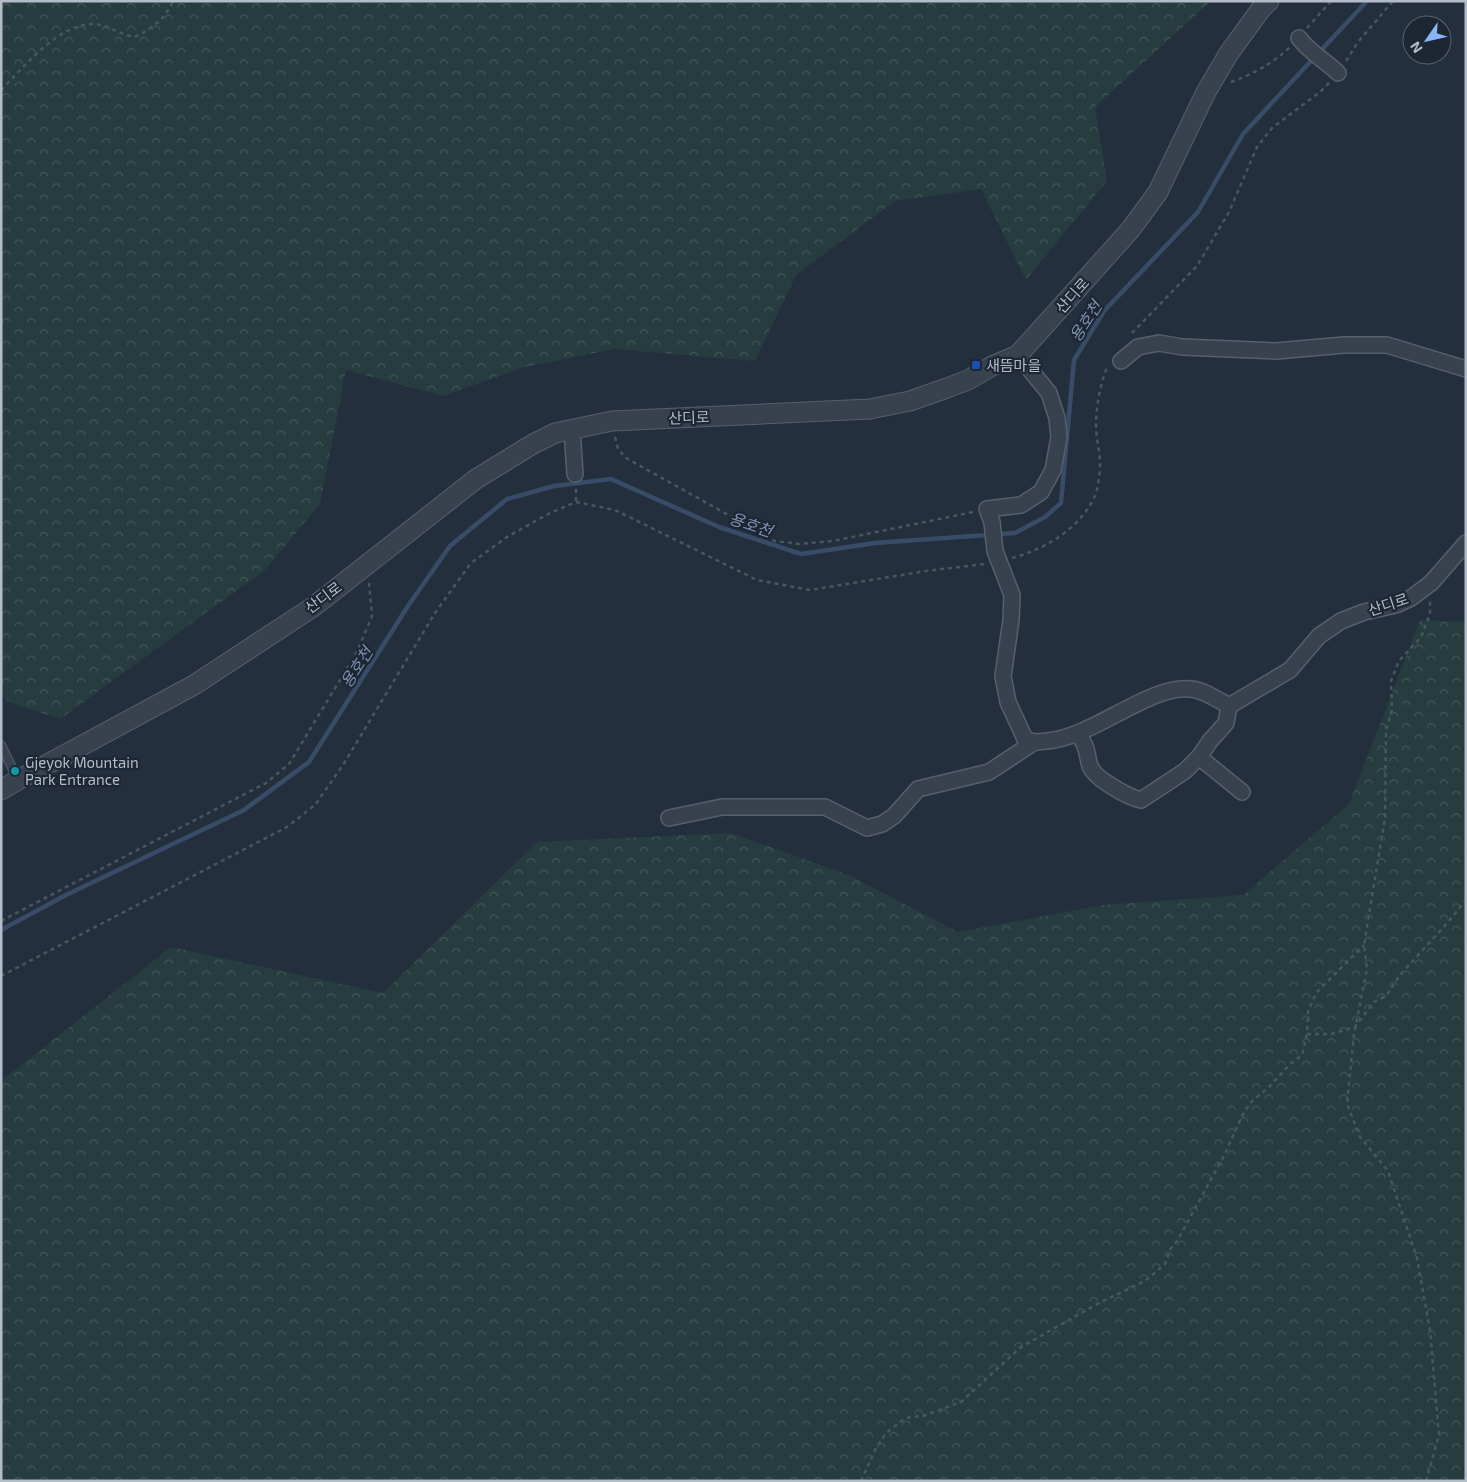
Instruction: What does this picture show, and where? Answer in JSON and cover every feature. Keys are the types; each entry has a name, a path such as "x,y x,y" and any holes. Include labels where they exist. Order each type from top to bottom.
{"street":[{"name":"산디로","path":"1,790 194,685 313,607 476,479 533,444 555,434 612,420 870,409 910,401 947,388 968,380 992,366 1018,355 1131,229 1158,192 1206,92 1229,53 1260,9 1268,1"},
{"path":"1301,41 1338,73"},
{"path":"1116,360 1138,347 1159,343 1182,347 1276,351 1344,345 1387,345 1466,369"},
{"path":"1018,355 1049,393 1057,418 1058,437 1053,470 1041,492 1021,504 990,516 997,556 1012,595 1012,620 1003,676 1008,702 1018,727 1025,739 1033,743"},
{"path":"572,429 575,474"},
{"name":"산디로","path":"1229,706 1290,670 1319,636 1341,621 1364,612 1396,605 1411,598 1428,585 1466,543"},
{"path":"668,818 722,807 825,806 867,828 882,824 894,816 918,789 988,772 1033,743 1056,741 1077,734 1149,698 1171,690 1191,689 1229,706 1226,723 1210,741 1199,758 1185,771 1141,800 1134,798 1094,774 1084,742 1077,734"},
{"path":"1199,758 1242,792"}],"lane":[{"path":"1,745 18,780"}],"path":[{"path":"1,90 48,43 67,32 94,24 134,37 145,32 159,21 168,12 173,1"},
{"path":"1230,83 1253,74 1278,59 1301,41 1331,1"},
{"path":"1126,339 1197,266 1229,212 1257,147 1272,128 1320,92 1338,73 1358,42 1392,1"},
{"path":"1,976 66,944 142,901 287,827 315,804 344,765 435,613 470,563 507,538 550,513 576,502 615,510 757,580 810,590 997,556 1025,554 1058,539 1079,520 1095,497 1100,464 1096,425 1102,380 1116,360"},
{"path":"612,420 618,449 626,458 775,541 799,544 833,541 990,516"},
{"path":"576,495 576,502"},
{"path":"1,921 266,783 289,764 357,652 372,616 367,564"},
{"path":"1426,1481 1439,1435 1430,1330 1417,1258 1388,1171 1360,1138 1347,1104 1355,1027 1367,968 1364,946 1385,818 1386,731 1392,709 1392,681 1399,661 1421,637 1427,623 1430,608 1428,585"},
{"path":"1307,1034 1332,1034 1355,1027 1374,1002 1386,996 1400,975 1466,900"},
{"path":"861,1481 876,1448 886,1433 903,1420 910,1417 923,1416 961,1402 1021,1347 1099,1303 1145,1281 1165,1264 1171,1248 1177,1241 1224,1156 1250,1103 1302,1055 1307,1034 1308,1012 1316,993 1364,946"}],"green space":[{"path":"1,1 1211,1 1095,107 1107,181 1026,280 981,189 895,201 796,275 755,361 614,349 521,368 443,396 346,370 320,504 265,570 60,719 6,701 1,690"},
{"path":"1420,620 1466,622 1466,1481 1,1481 1,1081 171,947 383,993 537,842 731,833 849,875 958,932 1103,905 1243,895 1349,804"}],"waterway":[{"name":"용호천","path":"1,930 66,895 244,810 309,762 408,606 450,546 507,499 554,486 611,479 719,527 801,554 875,543 1015,533 1045,517 1061,503 1074,360 1104,311 1198,212 1243,134 1367,1"}],"place":[{"name":"새뜸마을","path":"976,365"},
{"name":"Gjeyok Mountain Park Entrance","path":"15,771"}]}
